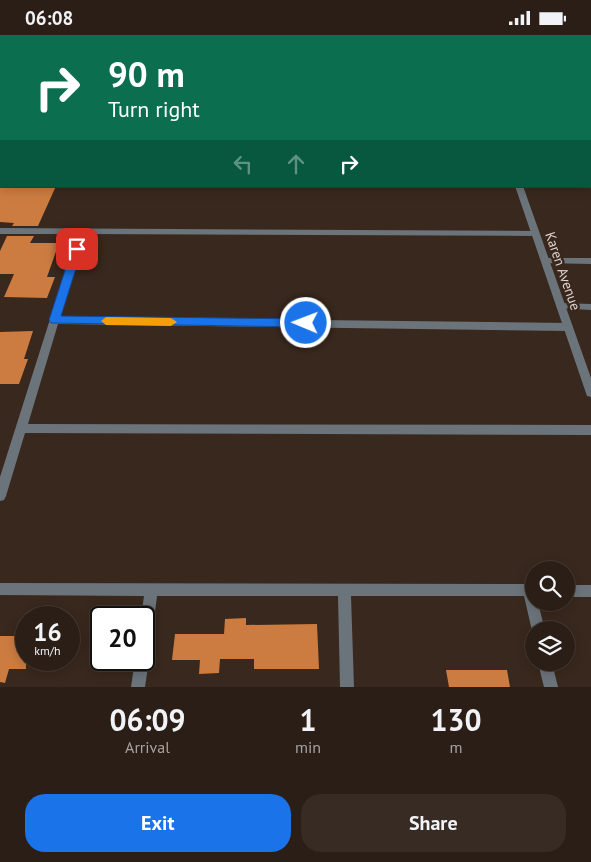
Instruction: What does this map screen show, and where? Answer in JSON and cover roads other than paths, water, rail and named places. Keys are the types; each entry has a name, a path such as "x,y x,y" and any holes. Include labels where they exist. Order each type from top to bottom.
{"street":[{"name":"Karen Avenue","path":"519,187 591,393"},
{"path":"0,231 536,234"},
{"path":"0,495 82,231"},
{"path":"545,261 591,261"},
{"path":"561,306 591,307"},
{"path":"54,320 568,327"},
{"path":"20,429 591,430"},
{"path":"0,589 525,590"},
{"path":"149,606 151,589"},
{"path":"344,590 348,687"},
{"path":"575,591 591,591"},
{"path":"138,687 140,671"},
{"path":"548,671 551,687"}]}
